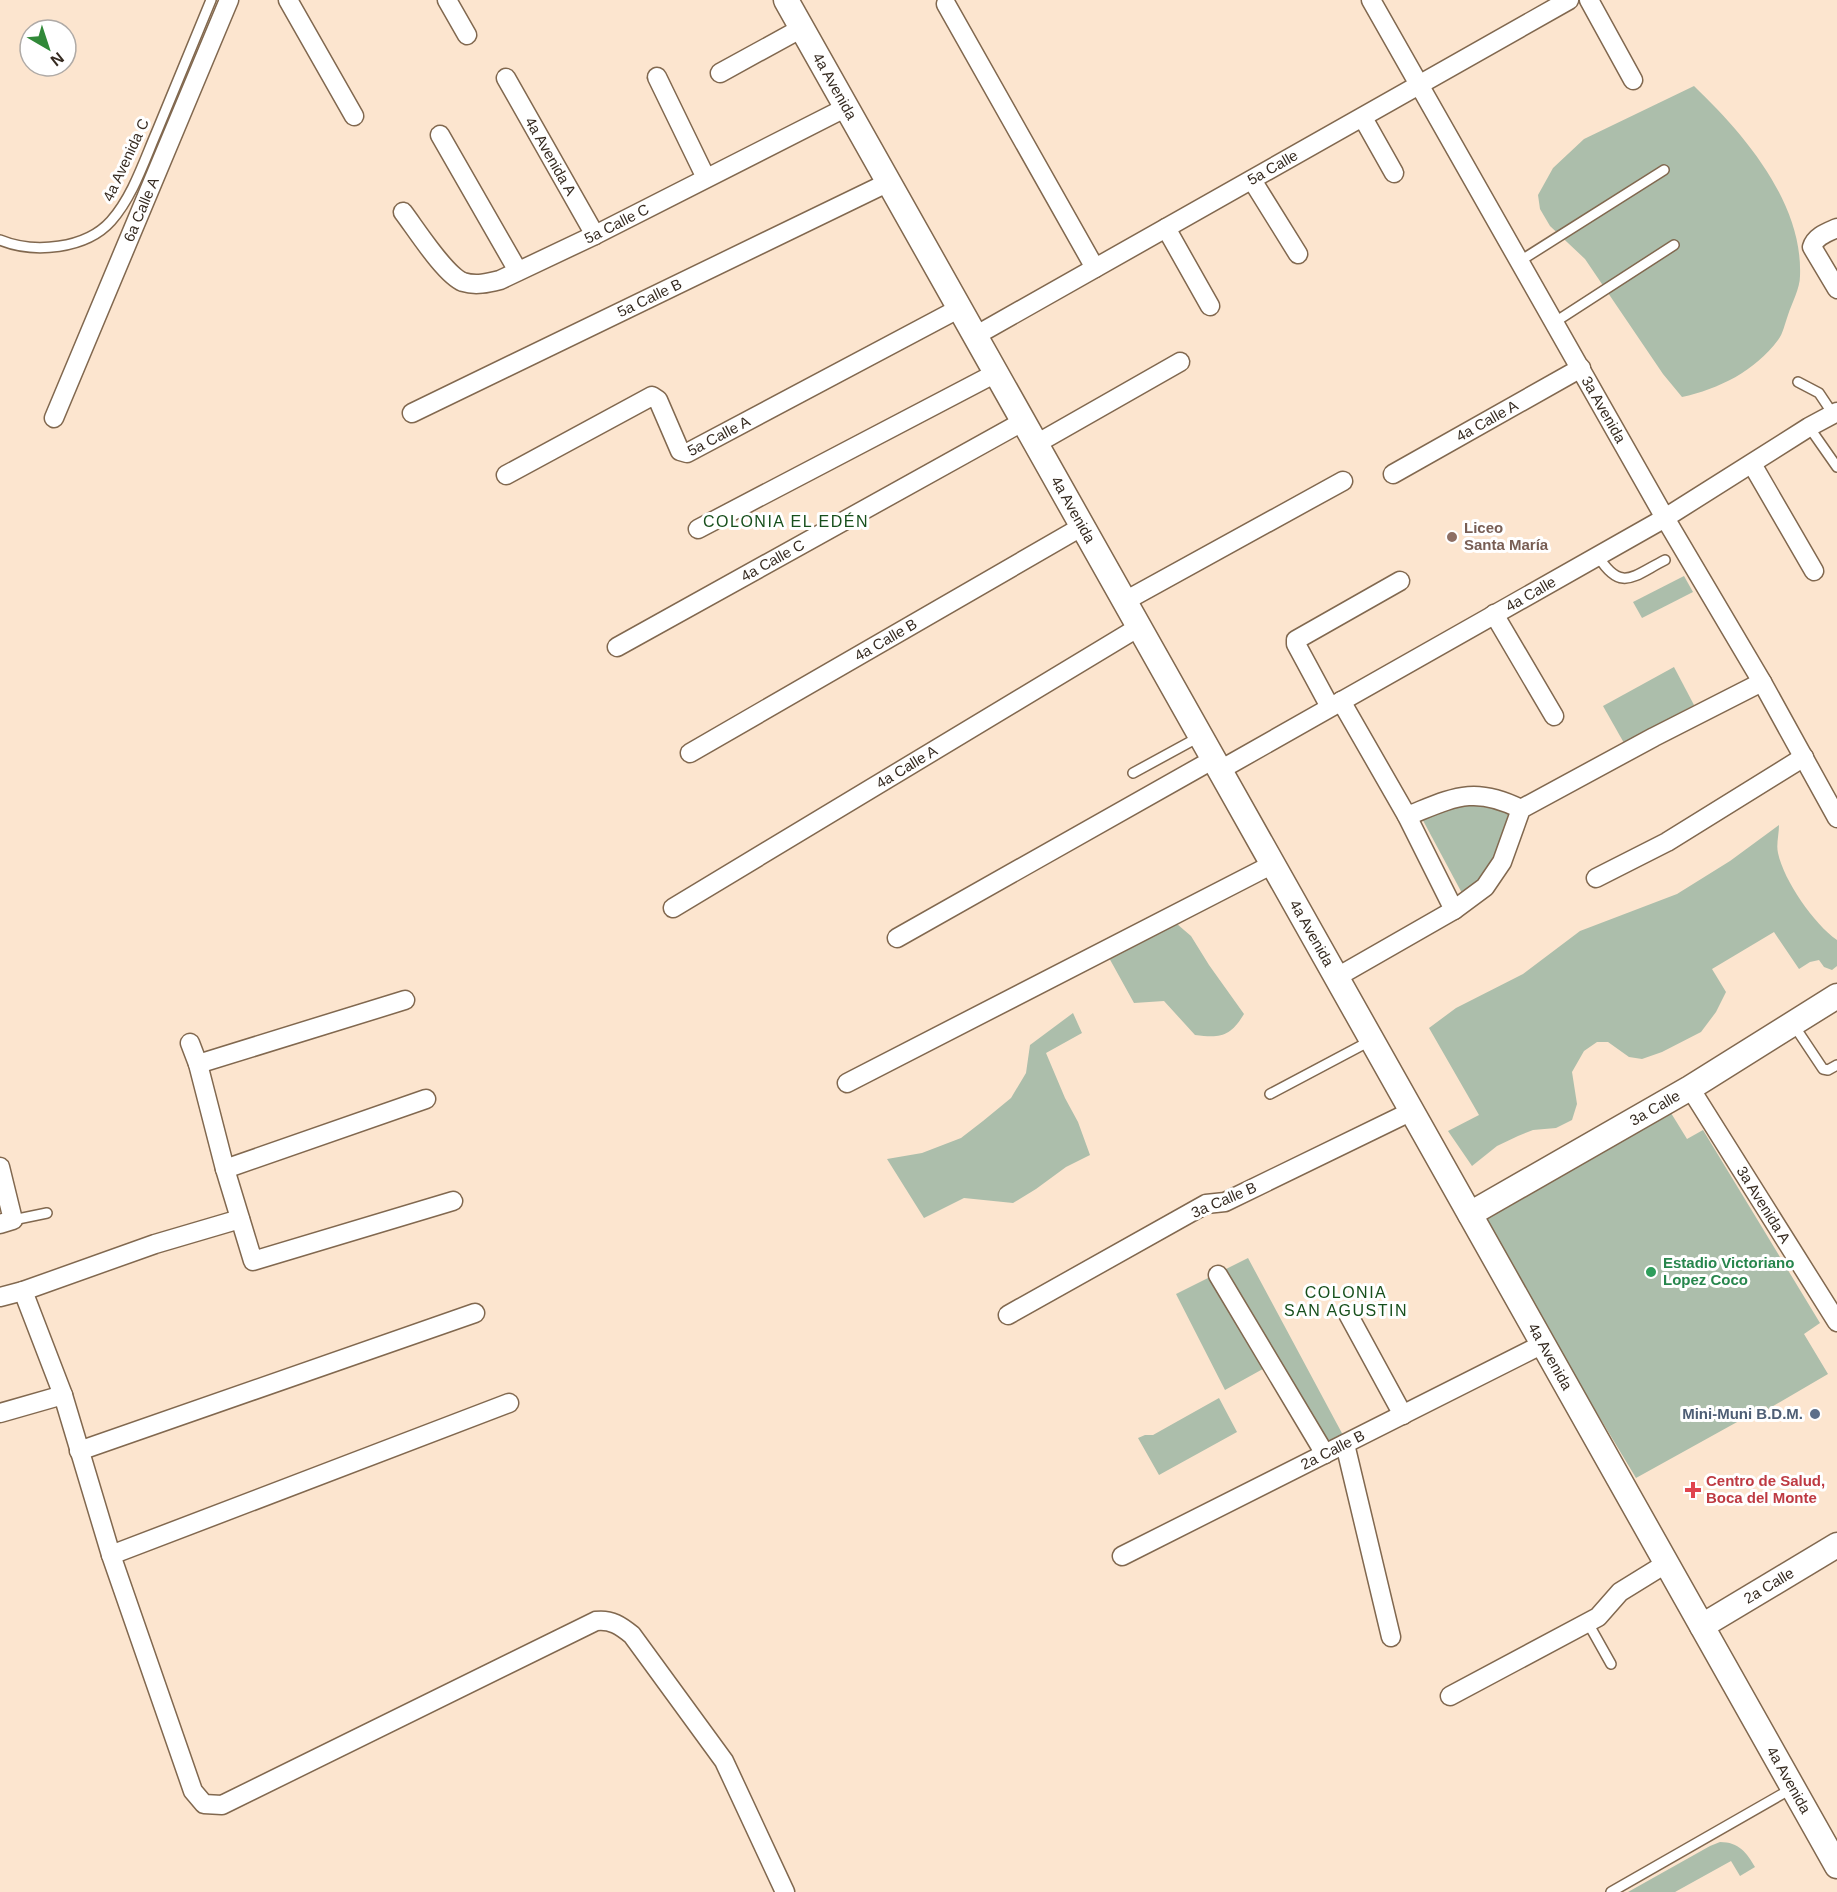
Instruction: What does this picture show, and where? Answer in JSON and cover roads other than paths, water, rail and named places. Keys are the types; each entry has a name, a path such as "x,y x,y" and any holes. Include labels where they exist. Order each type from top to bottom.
{"street":[{"name":"6a Calle A","path":"54,418 229,0"},
{"path":"288,0 354,116"},
{"path":"447,0 467,35"},
{"name":"4a Avenida","path":"786,0 1793,1788 1834,1853"},
{"name":"3a Avenida","path":"1371,0 1665,518 1834,807"},
{"name":"5a Calle","path":"975,336 1569,0"},
{"path":"1589,0 1633,80"},
{"path":"946,4 1095,268"},
{"path":"720,73 802,28"},
{"path":"657,77 706,178"},
{"name":"4a Avenida A","path":"506,78 595,235"},
{"name":"5a Calle C","path":"403,212 449,273 456,278 478,284 500,280 595,235 847,107"},
{"path":"1363,118 1394,172"},
{"path":"440,135 518,271"},
{"path":"1252,180 1298,254"},
{"name":"5a Calle B","path":"411,413 889,182"},
{"path":"1166,228 1210,306"},
{"path":"1837,228 1816,239 1812,247 1837,289"},
{"name":"5a Calle A","path":"506,475 651,396 658,400 680,451 687,453 960,308"},
{"path":"1036,444 1180,362"},
{"name":"4a Calle A","path":"1393,474 1581,368"},
{"path":"698,529 996,373"},
{"name":"4a Calle","path":"897,938 1217,765 1335,704 1665,518 1835,413"},
{"name":"4a Calle C","path":"617,647 1024,421"},
{"path":"1752,464 1814,571"},
{"path":"1125,601 1342,481"},
{"name":"4a Calle B","path":"690,753 1083,526"},
{"path":"1400,581 1296,640 1296,644 1407,816 1454,910"},
{"path":"1494,614 1554,716"},
{"name":"4a Calle A","path":"673,908 1139,627"},
{"path":"1337,977 1454,910 1485,887 1495,874 1512,837 1521,809 1762,682"},
{"path":"1596,878 1667,842 1804,757"},
{"path":"1407,816 1462,796 1498,799 1521,809"},
{"path":"847,1083 1273,864"},
{"name":"3a Calle","path":"1470,1214 1690,1088 1837,996"},
{"path":"198,1064 405,1000"},
{"path":"190,1043 198,1064 251,1259 254,1262 453,1201"},
{"name":"3a Avenida A","path":"1690,1088 1837,1322"},
{"path":"225,1169 426,1099"},
{"name":"3a Calle B","path":"1008,1315 1206,1204 1225,1202 1412,1111"},
{"path":"0,1167 6,1222"},
{"path":"0,1297 24,1291 155,1244 240,1219"},
{"path":"1218,1275 1325,1454"},
{"path":"24,1291 63,1395 111,1555 193,1791 204,1804 222,1805 597,1621 604,1620 621,1626 632,1635 724,1761 785,1892"},
{"path":"78,1451 475,1312"},
{"path":"1348,1314 1403,1415"},
{"name":"2a Calle B","path":"1122,1556 1544,1344"},
{"path":"0,1413 63,1395"},
{"path":"111,1555 509,1403"},
{"path":"1345,1444 1391,1637"},
{"name":"2a Calle","path":"1702,1626 1837,1545"},
{"path":"1450,1696 1588,1623 1602,1614 1620,1592 1667,1563"}],"lane":[{"name":"4a Avenida C","path":"0,240 28,246 53,247 76,242 96,234 110,222 122,206 142,168 211,0"},
{"path":"1520,261 1664,171"},
{"path":"1555,322 1674,245"},
{"path":"1798,382 1819,393 1835,413"},
{"path":"1809,427 1837,467"},
{"path":"1598,556 1612,574 1620,579 1631,578 1665,560"},
{"path":"1133,773 1201,736"},
{"path":"1793,1024 1823,1069 1828,1070 1837,1065"},
{"path":"1270,1094 1372,1040"},
{"path":"6,1222 47,1212"},
{"path":"1588,1623 1611,1664"},
{"path":"1611,1892 1793,1788"}],"place":[{"name":"Liceo Santa María","path":"1452,537"},
{"name":"Estadio Victoriano Lopez Coco","path":"1651,1272"},
{"name":"Mini-Muni B.D.M.","path":"1815,1414"},
{"name":"Centro de Salud, Boca del Monte","path":"1693,1490"}],"district":[{"name":"COLONIA EL EDÉN","path":"786,521"},
{"name":"COLONIA SAN AGUSTIN","path":"1346,1301"}]}
